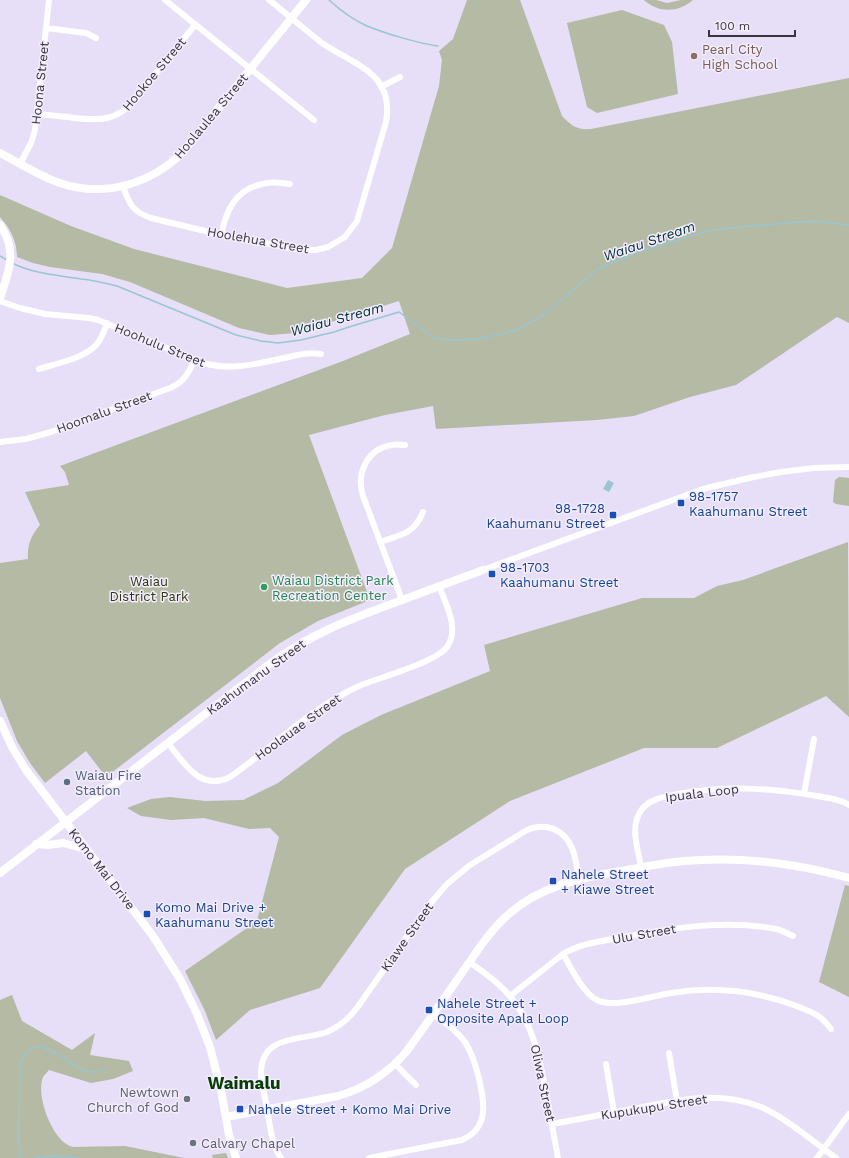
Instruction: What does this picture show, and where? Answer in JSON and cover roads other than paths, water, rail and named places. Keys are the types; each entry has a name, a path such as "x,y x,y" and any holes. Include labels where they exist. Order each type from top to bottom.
{"street":[{"name":"Hoona Street","path":"20,164 33,137 37,114 49,0"},
{"path":"165,0 314,120"},
{"name":"Hoolehua Street","path":"123,186 131,205 141,215 221,235 309,251 328,247 345,237 354,226 359,215 386,122 386,101 381,87 368,70 324,43 269,0"},
{"name":"Hoolaulea Street","path":"0,153 49,179 74,187 101,189 123,186 152,176 177,159 306,0"},
{"name":"Hookoe Street","path":"37,114 99,120 110,118 120,113 132,103 195,25"},
{"path":"46,28 86,33 96,38"},
{"path":"381,87 400,77"},
{"path":"221,235 230,208 238,197 263,183 290,184"},
{"path":"0,225 8,239 11,252 10,270 0,300"},
{"name":"Hoohulu Street","path":"0,300 33,312 89,318 107,323 194,360 210,365 232,367 249,365 309,352 321,354"},
{"path":"40,369 88,352 100,340 107,323"},
{"name":"Hoomalu Street","path":"0,442 26,439 51,432 170,388 181,382 186,376 194,360"},
{"path":"402,600 361,489 362,472 366,461 376,452 392,445 405,445"},
{"name":"Kaahumanu Street","path":"0,872 271,663 295,646 331,627 703,489 781,472 814,468 849,467"},
{"path":"380,542 411,530 417,524 423,512"},
{"name":"Hoolauae Street","path":"168,743 189,770 199,778 212,781 230,777 316,711 338,697 366,683 429,660 440,654 450,641 452,628 450,617 439,586"},
{"name":"Komo Mai Drive","path":"0,721 13,749 26,770 153,936 169,959 184,985 210,1048 230,1139 236,1158"},
{"path":"804,794 814,740"},
{"name":"Ipuala Loop","path":"641,867 635,834 636,822 642,809 654,799 694,791 727,788 764,789 804,794 849,804"},
{"name":"Kiawe Street","path":"281,1158 274,1144 261,1072 266,1053 280,1042 327,1032 349,1018 358,1008 432,902 447,884 460,872 527,830 537,827 545,827 559,831 569,842 573,851 579,879"},
{"path":"36,844 48,845 65,843 86,849"},
{"path":"226,1117 330,1099 347,1094 370,1083 395,1064 406,1052 469,962 497,925 519,906 548,889 579,879 641,867 685,861 746,860 791,865 849,878"},
{"name":"Ulu Street","path":"510,996 563,954 587,944 668,929 704,925 738,925 777,929 793,936"},
{"path":"563,954 587,992 594,998 606,1004 687,991 727,991 758,995 794,1006 820,1017 831,1029"},
{"name":"Oliwa Street","path":"469,962 497,982 510,996 523,1015 536,1043 558,1158"},
{"path":"369,1158 462,1140 474,1132 480,1123 483,1112 483,1101 472,1055 456,1031 432,1014"},
{"path":"669,1053 677,1101"},
{"path":"395,1064 416,1085"},
{"path":"606,1064 614,1112"},
{"name":"Kupukupu Street","path":"552,1124 698,1097 735,1099 753,1104 777,1116 836,1158"},
{"path":"817,1158 849,1114"}],"waterway":[{"path":"329,0 357,21 367,26 402,38 438,46"},
{"name":"Waiau Stream","path":"12,263 37,272 117,286 236,335 261,341 278,343 301,340 334,332 399,312 434,338 454,340 479,339 517,330 543,315 598,269 641,251 708,231 748,226 814,221 849,225"},
{"name":"Waiau Stream","path":"0,256 7,260"},
{"path":"21,1158 19,1144 20,1064 26,1053 33,1048 41,1047 50,1050 87,1071 96,1072 106,1068"},
{"path":"35,1158 54,1156 79,1158"}],"place":[{"name":"Pearl City High School","path":"694,56"},
{"name":"98-1757 Kaahumanu Street","path":"681,503"},
{"name":"98-1728 Kaahumanu Street","path":"613,515"},
{"name":"98-1703 Kaahumanu Street","path":"492,574"},
{"name":"Waiau District Park Recreation Center","path":"264,587"},
{"name":"Waiau Fire Station","path":"67,782"},
{"name":"Nahele Street + Kiawe Street","path":"553,881"},
{"name":"Komo Mai Drive + Kaahumanu Street","path":"147,914"},
{"name":"Nahele Street + Opposite Apala Loop","path":"429,1010"},
{"name":"Newtown Church of God","path":"187,1099"},
{"name":"Nahele Street + Komo Mai Drive","path":"240,1109"},
{"name":"Calvary Chapel","path":"193,1143"}],"district":[{"name":"Waimalu","path":"244,1083"}],"park label":[{"name":"Waiau District Park","path":"149,588"}]}
